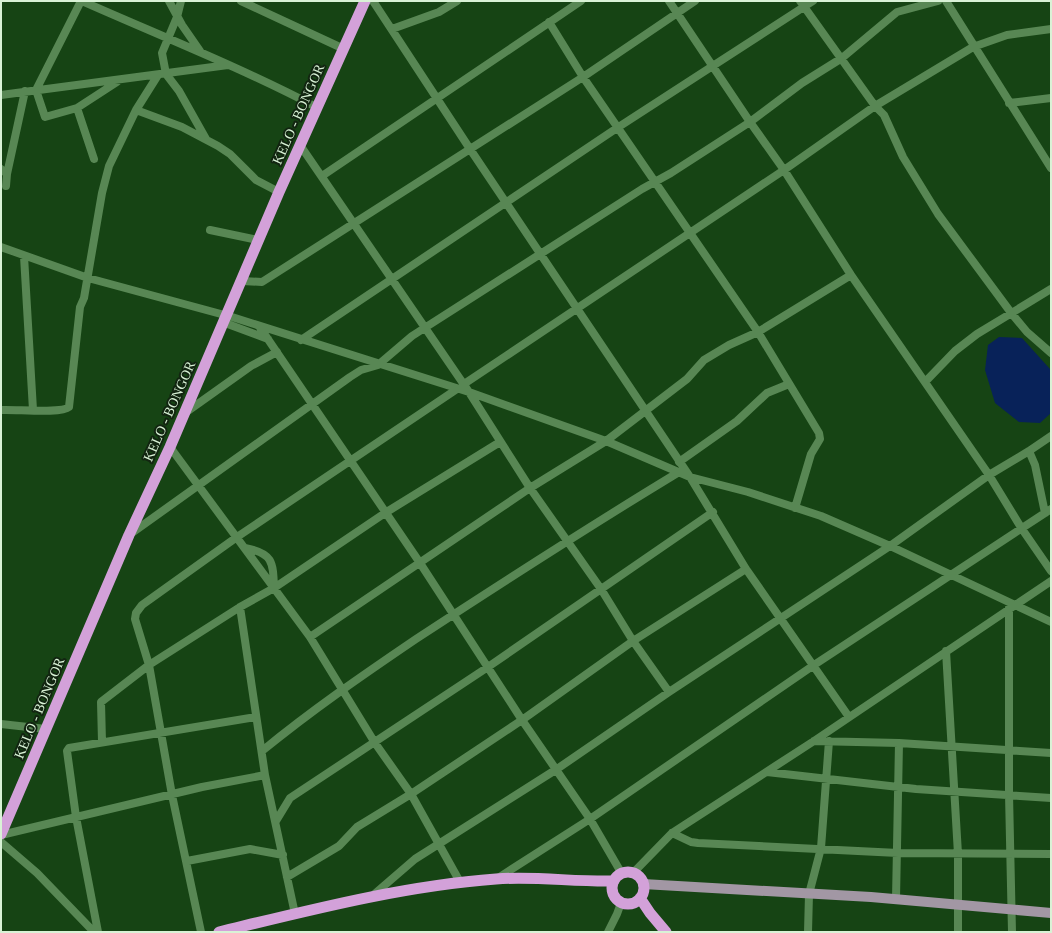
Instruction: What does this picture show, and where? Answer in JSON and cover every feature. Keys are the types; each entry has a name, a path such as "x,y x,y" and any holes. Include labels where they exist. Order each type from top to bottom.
{"highway":[{"name":"KELO - BONGOR","path":"1,834 129,535 170,447 226,320 258,240 365,1"},
{"path":"219,932 371,896 460,882 498,878 537,878 588,881 641,880 643,884 631,901"},
{"path":"620,880 614,896 631,901 650,913 666,932"}],"main road":[{"path":"643,884 896,899 1012,910 1051,912"}],"street":[{"path":"120,80 76,108 45,117 36,90 82,1 276,86 318,108"},
{"path":"169,1 177,17 200,52"},
{"path":"1,410 61,411 69,407 80,307 84,298 102,193 109,166 136,110 162,74 162,53 177,17 181,1"},
{"path":"241,1 344,49"},
{"path":"373,1 470,149 713,512 746,569 849,717"},
{"path":"392,29 439,12 457,1"},
{"path":"322,176 581,1"},
{"path":"669,1 784,170 851,275 989,475 1022,529 1051,572"},
{"path":"242,281 262,282 583,77 678,14 695,1"},
{"path":"302,340 506,202 713,67 802,4 813,1"},
{"path":"129,535 313,405 350,377 362,370 378,365 400,344 426,329 750,122 802,83 842,58 897,12 938,1"},
{"path":"946,1 973,47 1048,160 1051,168"},
{"path":"802,4 875,106 884,115 903,157 938,214 1012,314 1027,332 1046,347 1051,353"},
{"path":"549,22 583,77 689,234 758,332 819,433 820,439 810,454 795,508"},
{"path":"201,932 160,734 149,665 136,626 136,613 142,605 237,537 784,170 875,106 973,47 1007,35 1051,29"},
{"path":"1,94 228,65"},
{"path":"162,74 179,91 207,140"},
{"path":"6,186 4,172 25,91"},
{"path":"1009,103 1051,98"},
{"path":"76,108 94,159"},
{"path":"136,110 163,119 207,140 230,154 256,180 280,192"},
{"path":"300,145 426,329 460,387"},
{"path":"210,230 258,240"},
{"path":"1,247 88,278 226,320 259,326 378,365 460,387 469,392 606,441 690,477 821,516 890,546 1012,606 1051,622"},
{"path":"24,256 32,410"},
{"path":"310,638 530,488 606,441 687,379 704,360 730,345 758,332 851,275"},
{"path":"925,382 955,351 977,334 1051,289"},
{"path":"226,320 269,339"},
{"path":"259,326 351,461 385,514 454,613 522,720 590,819 620,880 672,834 814,741 1051,581"},
{"path":"185,413 251,366 277,352"},
{"path":"679,462 737,421 767,393 789,384"},
{"path":"469,392 530,488 601,589 669,692"},
{"path":"371,896 415,859 557,769 669,692 890,546 989,475 1051,436"},
{"path":"102,742 101,702 149,665 240,607 274,588 385,514 500,442"},
{"path":"170,447 310,638 375,743 411,794 440,843 460,882"},
{"path":"498,878 590,819 814,665 1048,511 1035,465 1029,451"},
{"path":"262,751 341,690 454,613 566,541 678,472"},
{"path":"276,821 290,798 488,667 713,512"},
{"path":"245,548 257,550 269,556 273,565 274,588"},
{"path":"287,877 340,846 357,827 411,794 522,720 634,641 746,569"},
{"path":"1012,606 1009,794 1012,932"},
{"path":"240,607 265,775 295,914"},
{"path":"946,651 958,854 958,932"},
{"path":"98,932 76,817 67,751 69,748 256,717"},
{"path":"1,724 46,729"},
{"path":"814,741 899,743 1051,753"},
{"path":"808,932 809,894 821,848 829,741"},
{"path":"896,899 899,743"},
{"path":"767,772 899,788 1009,794 1051,798"},
{"path":"1,834 265,775"},
{"path":"672,834 691,842 698,843 898,853 1051,854"},
{"path":"1,842 37,873 94,932"},
{"path":"187,861 250,849 283,855"},
{"path":"608,932 617,914 631,901"}],"water":[{"path":"999,337 1022,338 1050,369 1051,413 1040,423 1019,422 995,403 985,370 988,345"}]}
